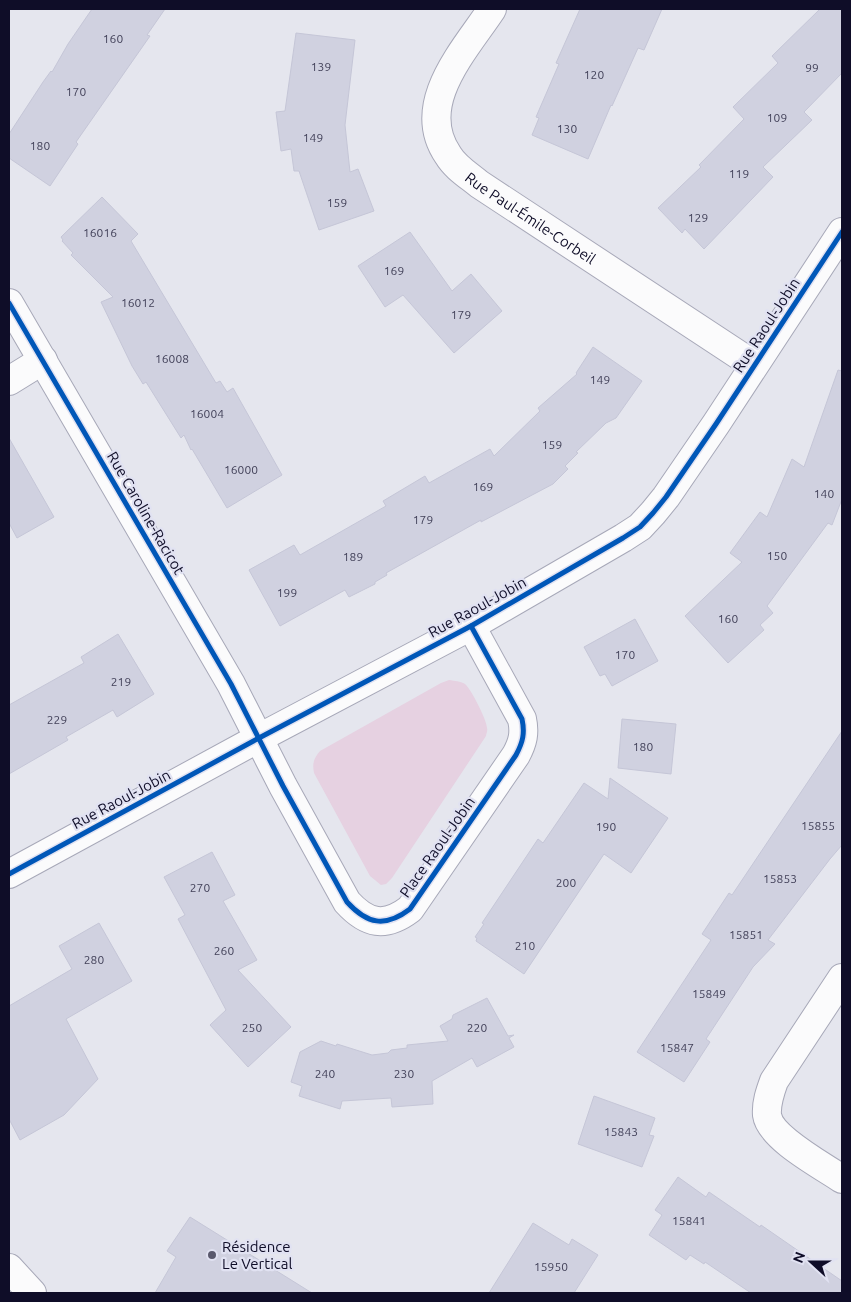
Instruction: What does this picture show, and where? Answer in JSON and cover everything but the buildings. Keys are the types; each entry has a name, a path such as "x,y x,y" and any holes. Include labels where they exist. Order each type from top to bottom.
{"street":[{"name":"Rue Paul-Émile-Corbeil","path":"492,9 451,70 441,90 436,110 436,126 439,140 448,156 479,184 754,365"},
{"name":"Rue Raoul-Jobin","path":"9,874 259,738 472,626 640,527 666,497 716,424 842,232"},
{"name":"Rue Caroline-Racicot","path":"9,303 231,684 259,738"},
{"path":"9,381 43,360"},
{"name":"Place Raoul-Jobin","path":"259,738 347,902 357,913 370,919 383,922 397,918 410,909 522,744 524,731 522,719 472,626"},
{"path":"842,978 774,1081 767,1099 767,1117 776,1133 842,1179"},
{"path":"9,1268 32,1293"}],"shaded area":[{"path":"449,680 465,684 471,692 484,718 487,729 486,736 392,878 386,884 381,885 370,876 314,773 314,761 320,751"}],"cycle path":[{"path":"9,874 259,738 471,626 640,527 666,497 716,424 842,232"},
{"path":"9,303 231,684 283,786 347,902 369,919 384,921 401,915 410,909 516,755 520,746 523,737 522,719 471,626"}],"place":[{"name":"Résidence Le Vertical","path":"212,1255"}]}
